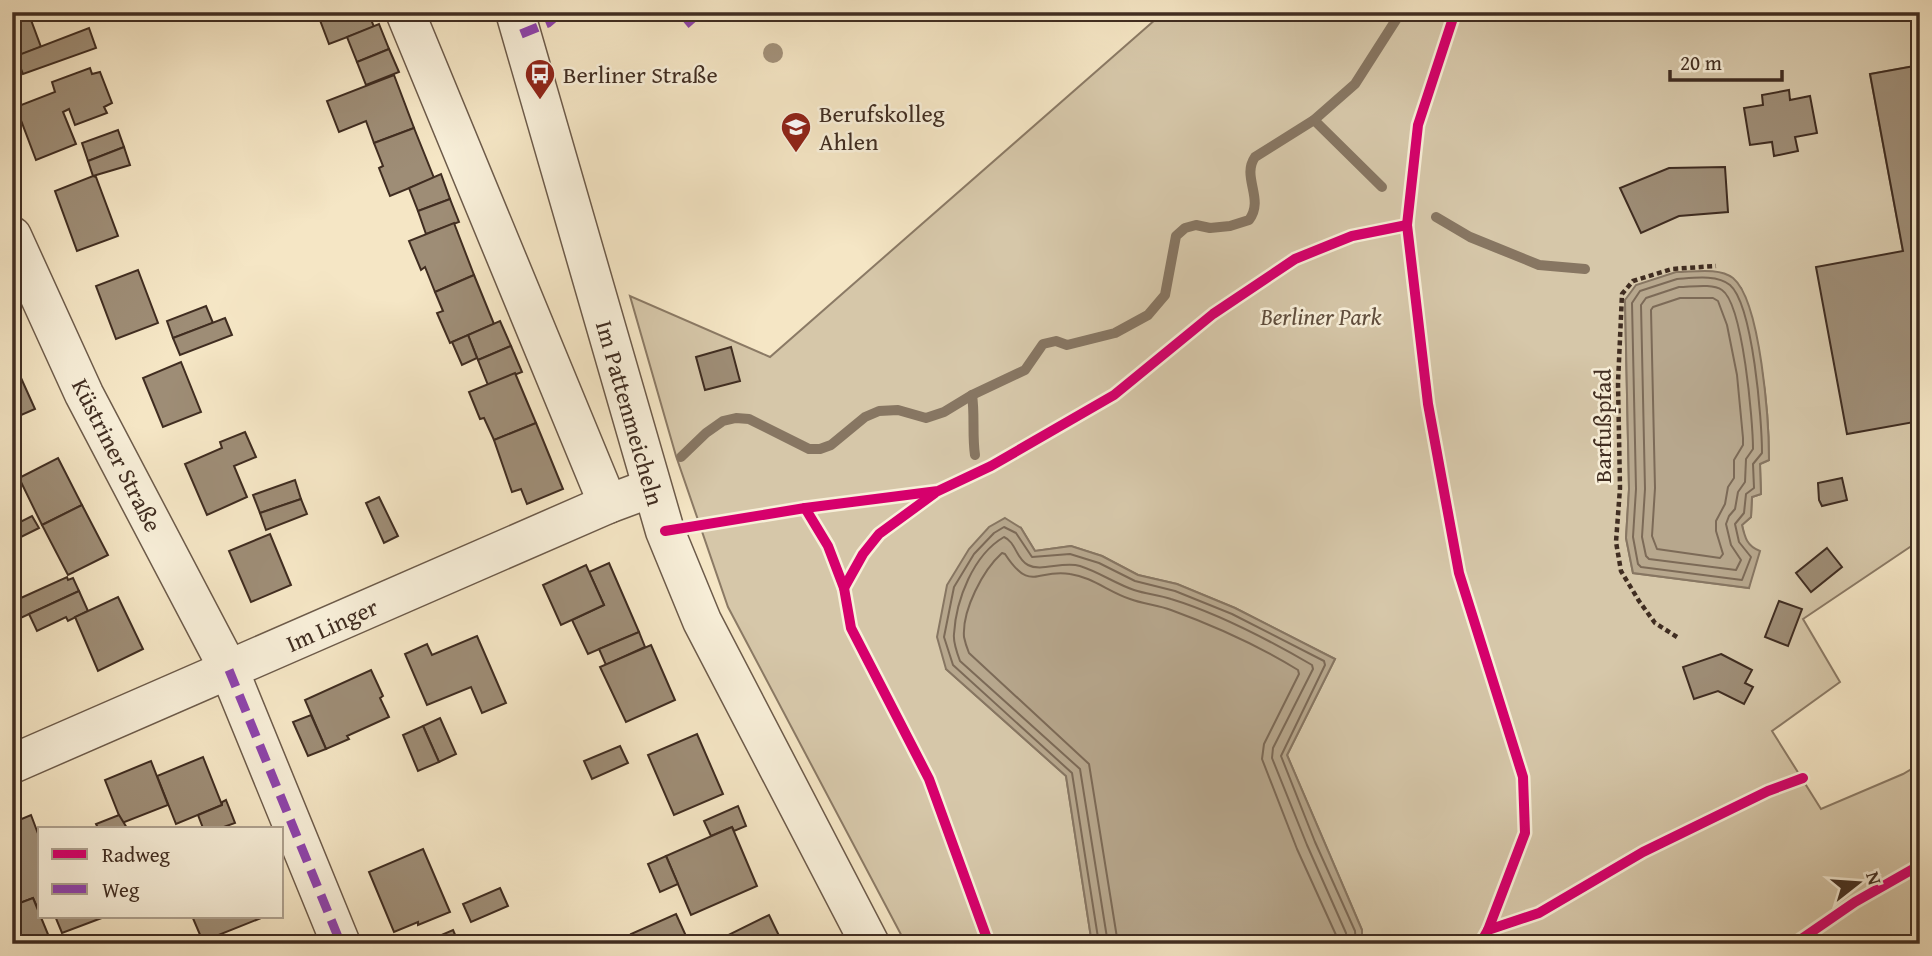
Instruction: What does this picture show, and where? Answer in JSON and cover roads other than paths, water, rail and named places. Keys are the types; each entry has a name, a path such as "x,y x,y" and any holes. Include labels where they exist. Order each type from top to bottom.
{"street":[{"name":"Im Pattenmeicheln","path":"404,12 608,504"},
{"name":"Im Pattenmeicheln","path":"515,12 665,531 702,621 870,944"},
{"name":"Küstriner Straße","path":"12,236 84,394 229,670 341,944"},
{"name":"Im Linger","path":"12,764 608,504 651,488"}],"water":[{"path":"1713,271 1733,278 1743,291 1757,336 1765,392 1769,460 1760,464 1761,494 1752,497 1751,517 1742,525 1747,541 1760,551 1749,588 1633,573 1626,538 1629,489 1625,300 1636,285 1676,272"},
{"path":"1005,518 1021,528 1035,551 1071,546 1102,556 1138,575 1177,584 1235,608 1335,659 1287,755 1362,930 1362,944 1092,944 1066,776 946,669 937,637 947,585 969,549 989,527"}],"waterway":[{"path":"681,457 706,433 723,421 736,418 749,419 809,449 831,445 865,417 879,411 898,410 926,418 944,412 972,395 1025,370 1043,344 1056,341 1067,345 1115,333 1148,315 1165,295 1176,236 1185,228 1196,225 1210,228 1249,220 1255,204 1250,172 1255,157 1314,120 1355,84 1401,12"},
{"path":"1314,120 1382,187"},
{"path":"1436,217 1470,237 1539,265 1585,269"},
{"path":"972,395 975,455"}],"place":[{"name":"Berliner Straße","path":"540,101"},
{"name":"Berufskolleg Ahlen","path":"796,154"}],"park label":[{"name":"Berliner Park","path":"1321,316"}]}
